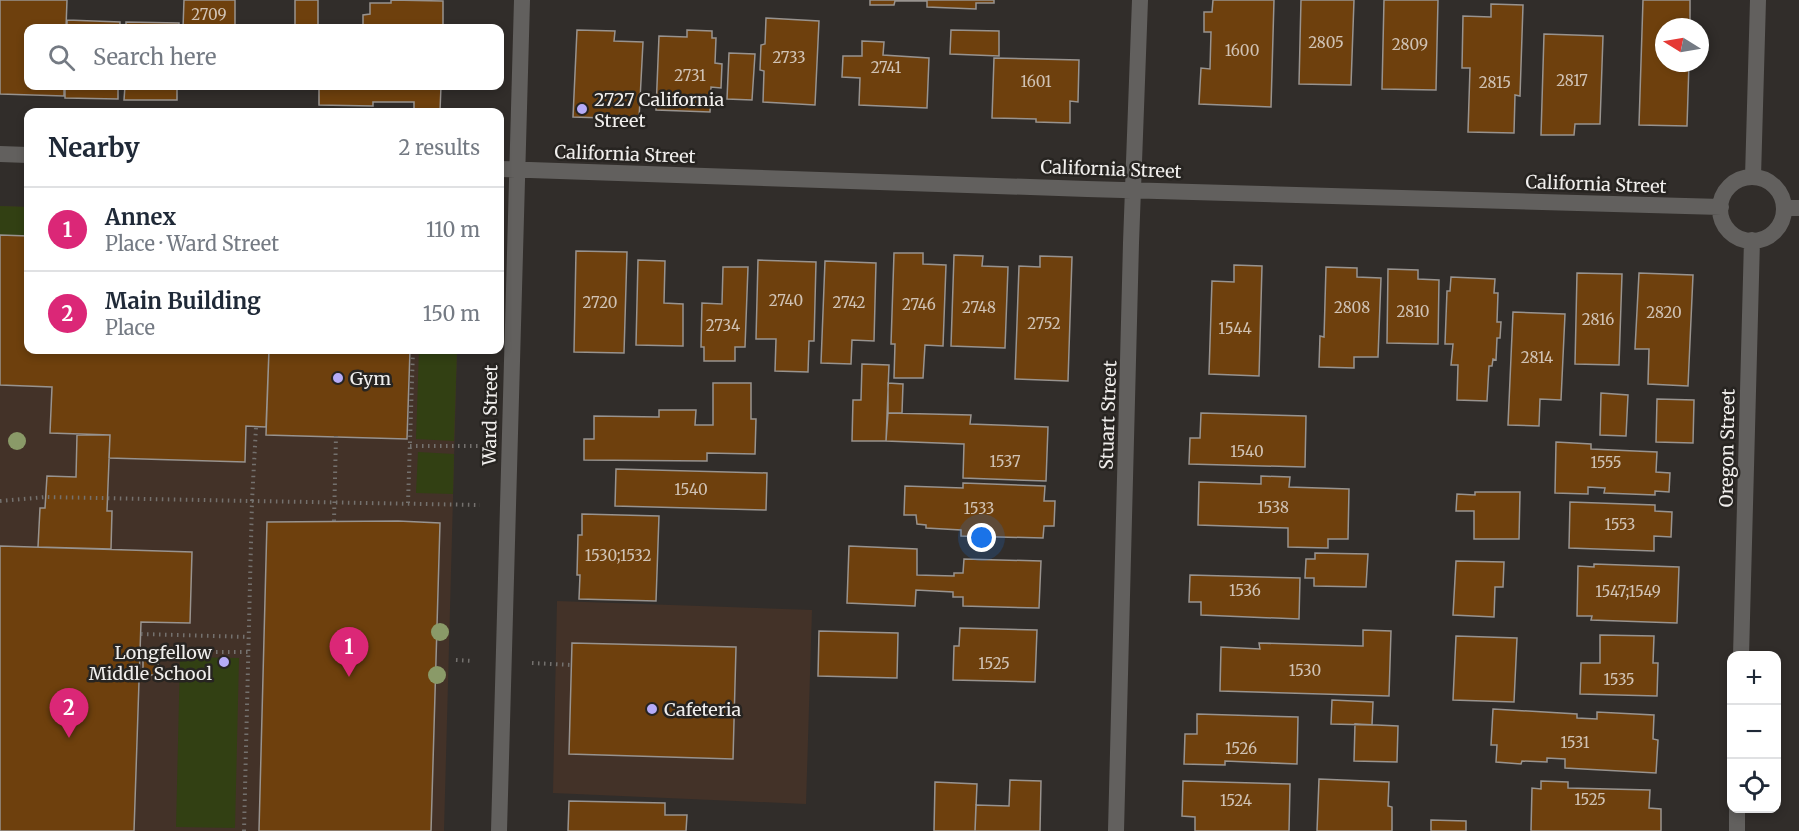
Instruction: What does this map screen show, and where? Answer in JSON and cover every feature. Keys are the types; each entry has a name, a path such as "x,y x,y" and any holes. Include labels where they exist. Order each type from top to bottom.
{"street":[{"name":"Ward Street","path":"499,831 509,446 508,169 522,0"},
{"name":"Stuart Street","path":"1116,831 1140,0"},
{"path":"1754,177 1758,0"},
{"path":"0,154 24,154"},
{"name":"California Street","path":"508,169 1720,207"},
{"path":"1754,177 1772,183 1791,208 1782,218 1778,228 1771,234 1762,239 1741,239 1726,227 1721,217 1722,197 1735,182 1754,177"},
{"name":"Oregon Street","path":"1741,651 1752,240"},
{"path":"1737,813 1737,831"}],"path":[{"path":"408,503 413,354"},
{"path":"244,831 252,501 256,427"},
{"path":"334,521 336,436"},
{"path":"410,446 509,446"},
{"path":"0,501 46,497 508,506"},
{"path":"141,634 249,637"},
{"path":"180,652 248,652"}],"shaded area":[{"name":"Longfellow Middle School","path":"0,206 24,207 24,354 457,354 444,831 0,831"},
{"path":"557,601 812,610 806,804 553,793"}],"green space":[{"path":"0,206 24,207 24,236 0,235"},
{"path":"419,354 457,354 454,441 416,439"},
{"path":"418,452 454,454 453,494 416,493"},
{"path":"180,657 239,658 235,828 176,827"}],"building":[{"path":"0,0 67,0 66,24 24,24 24,90 64,90 64,96 0,94"},
{"path":"184,0 235,0 235,24 183,24"},
{"path":"295,0 318,0 318,24 295,24"},
{"path":"391,0 443,1 443,24 363,24 363,15 370,14 370,3 391,3"},
{"path":"870,0 994,0 994,3 976,3 976,9 927,7 927,1 895,1 894,5 870,5"},
{"path":"1213,0 1274,0 1271,107 1199,104 1201,68 1210,69 1211,32 1204,32 1204,12 1212,12"},
{"path":"1301,0 1354,0 1351,85 1299,84"},
{"path":"1384,0 1438,0 1436,90 1382,89"},
{"path":"1643,0 1690,0 1690,18 1655,18 1655,72 1689,72 1687,126 1639,125"},
{"path":"1491,4 1523,5 1520,96 1515,95 1514,133 1468,132 1470,68 1462,68 1463,16 1491,17"},
{"path":"766,18 819,21 815,105 763,102 764,71 760,70 761,45 765,44"},
{"path":"67,20 120,22 120,24 67,24"},
{"path":"126,22 179,23 179,24 126,24"},
{"path":"577,30 615,31 614,41 643,42 639,119 573,117"},
{"path":"687,30 712,31 712,38 716,38 715,63 722,64 721,88 711,87 710,112 656,110 659,36 687,37"},
{"path":"951,30 999,31 999,56 950,54"},
{"path":"1544,34 1603,36 1600,124 1575,124 1574,135 1541,135"},
{"path":"862,41 884,42 883,55 929,58 927,108 859,105 860,78 842,77 843,56 862,56"},
{"path":"729,53 755,54 752,100 727,99"},
{"path":"994,58 1079,60 1078,102 1070,101 1070,123 1036,122 1036,119 992,118"},
{"path":"65,90 118,90 118,99 65,98"},
{"path":"125,90 177,90 177,100 124,100"},
{"path":"319,90 441,90 440,108 414,108 414,102 373,102 373,106 319,105"},
{"path":"0,235 24,236 24,354 269,354 266,427 246,426 245,462 109,458 110,435 50,433 52,387 0,385"},
{"path":"576,251 627,252 624,353 574,352"},
{"path":"894,253 923,253 923,264 946,265 943,346 925,345 923,378 894,378 895,344 891,344"},
{"path":"954,255 983,256 982,266 1008,267 1005,348 951,346"},
{"path":"1040,256 1072,257 1068,381 1015,379 1019,266 1040,267"},
{"path":"638,260 665,261 664,303 683,304 683,346 636,345"},
{"path":"758,260 816,262 814,341 809,341 808,372 775,371 776,339 756,339"},
{"path":"825,261 876,263 874,341 852,340 851,364 821,363"},
{"path":"1234,265 1262,266 1259,376 1209,374 1212,281 1234,282"},
{"path":"723,267 748,267 745,347 735,347 735,361 704,361 704,347 701,347 702,303 722,304"},
{"path":"1326,267 1357,268 1357,277 1381,278 1378,357 1354,357 1354,368 1319,367 1320,336 1324,337"},
{"path":"1388,269 1418,270 1418,279 1439,280 1438,344 1387,343"},
{"path":"1577,273 1622,274 1619,365 1575,364"},
{"path":"1639,273 1693,275 1688,386 1648,384 1649,349 1635,349"},
{"path":"1451,277 1495,279 1494,293 1498,293 1497,322 1501,322 1500,338 1497,338 1496,360 1493,359 1492,366 1489,366 1487,401 1457,400 1458,365 1451,365 1453,344 1445,344 1447,291 1450,291"},
{"path":"1513,312 1565,314 1561,400 1540,399 1539,426 1508,425"},
{"name":"Gym","path":"269,354 410,354 407,439 266,435"},
{"path":"862,364 889,365 886,441 852,441 853,400 861,400"},
{"path":"713,383 751,383 751,419 756,419 755,454 707,453 707,461 584,460 584,439 594,439 594,416 659,417 659,410 696,410 695,425 713,425"},
{"path":"888,383 903,384 902,413 888,413"},
{"path":"1601,393 1628,395 1626,436 1600,435"},
{"path":"1657,399 1694,400 1693,443 1656,442"},
{"path":"888,413 971,415 970,424 1048,427 1046,481 963,478 964,444 886,441"},
{"path":"1201,413 1306,416 1305,467 1189,464 1190,438 1200,438"},
{"path":"77,435 110,435 107,511 112,511 111,549 38,547 40,508 45,508 47,476 76,477"},
{"path":"1556,442 1591,444 1591,449 1657,452 1656,472 1670,473 1669,492 1655,491 1655,495 1604,493 1605,488 1588,487 1588,494 1555,493"},
{"path":"616,469 767,473 766,510 615,506"},
{"path":"1261,476 1290,477 1289,487 1349,489 1348,539 1328,539 1328,548 1288,547 1288,528 1198,525 1199,482 1261,484"},
{"path":"963,483 1045,486 1044,501 1055,501 1054,526 1044,526 1043,538 961,536 961,530 926,528 926,525 917,524 916,515 904,515 905,486 963,488"},
{"path":"1475,492 1520,492 1519,539 1474,539 1474,511 1456,511 1457,494 1475,495"},
{"path":"1570,502 1655,505 1655,511 1672,512 1671,537 1654,536 1654,551 1569,548"},
{"path":"582,514 659,516 656,601 579,599 578,535 582,535"},
{"path":"267,522 440,523 431,831 259,831"},
{"path":"0,546 192,552 190,623 141,622 134,831 0,831"},
{"path":"849,546 917,549 917,575 954,576 954,573 963,573 964,559 1041,561 1039,608 963,606 963,597 953,597 953,592 916,590 915,606 847,603"},
{"path":"1315,553 1368,554 1366,587 1314,586 1314,578 1305,578 1306,559 1315,559"},
{"path":"1456,561 1504,562 1503,587 1495,587 1494,617 1453,615"},
{"path":"1594,564 1679,567 1677,623 1591,620 1592,616 1577,616 1578,566 1594,567"},
{"path":"1190,575 1300,578 1299,619 1201,615 1201,602 1189,602"},
{"path":"960,628 1037,630 1035,682 953,680 954,646 959,646"},
{"path":"1363,630 1391,631 1389,696 1220,691 1221,647 1260,649 1259,643 1363,646"},
{"path":"819,631 898,633 897,678 818,676"},
{"path":"1600,635 1654,636 1653,663 1658,663 1657,696 1580,694 1581,663 1600,663"},
{"path":"1456,636 1517,638 1514,702 1453,700"},
{"name":"Cafeteria","path":"572,643 736,647 733,759 569,754"},
{"path":"143,653 158,653 158,675 143,675"},
{"path":"1332,700 1373,702 1372,725 1331,724"},
{"path":"1493,709 1577,714 1577,718 1597,719 1597,712 1654,715 1653,739 1658,740 1656,773 1565,768 1565,759 1547,758 1547,762 1522,761 1521,764 1496,762 1497,745 1491,745"},
{"path":"1197,714 1298,717 1297,764 1225,761 1225,765 1184,764 1185,734 1197,734"},
{"path":"1355,724 1398,726 1397,762 1354,761"},
{"path":"1319,779 1389,782 1388,806 1392,807 1392,831 1317,831"},
{"path":"1010,780 1041,781 1040,831 975,831 976,805 1009,806"},
{"path":"1183,781 1290,784 1289,831 1195,831 1195,817 1182,816"},
{"path":"1541,781 1568,782 1568,788 1650,790 1649,808 1661,809 1661,831 1531,831 1532,788 1541,789"},
{"path":"935,782 977,784 975,831 934,831"},
{"path":"569,801 665,803 665,815 687,815 686,831 568,831"},
{"path":"1431,820 1466,821 1466,831 1431,831"}],"place":[{"name":"2727 California Street","path":"582,109"},
{"name":"Gym","path":"338,378"},
{"name":"Longfellow Middle School","path":"224,662"},
{"name":"Annex","path":"349,677"},
{"name":"Cafeteria","path":"652,709"},
{"name":"Main Building","path":"69,738"}]}
